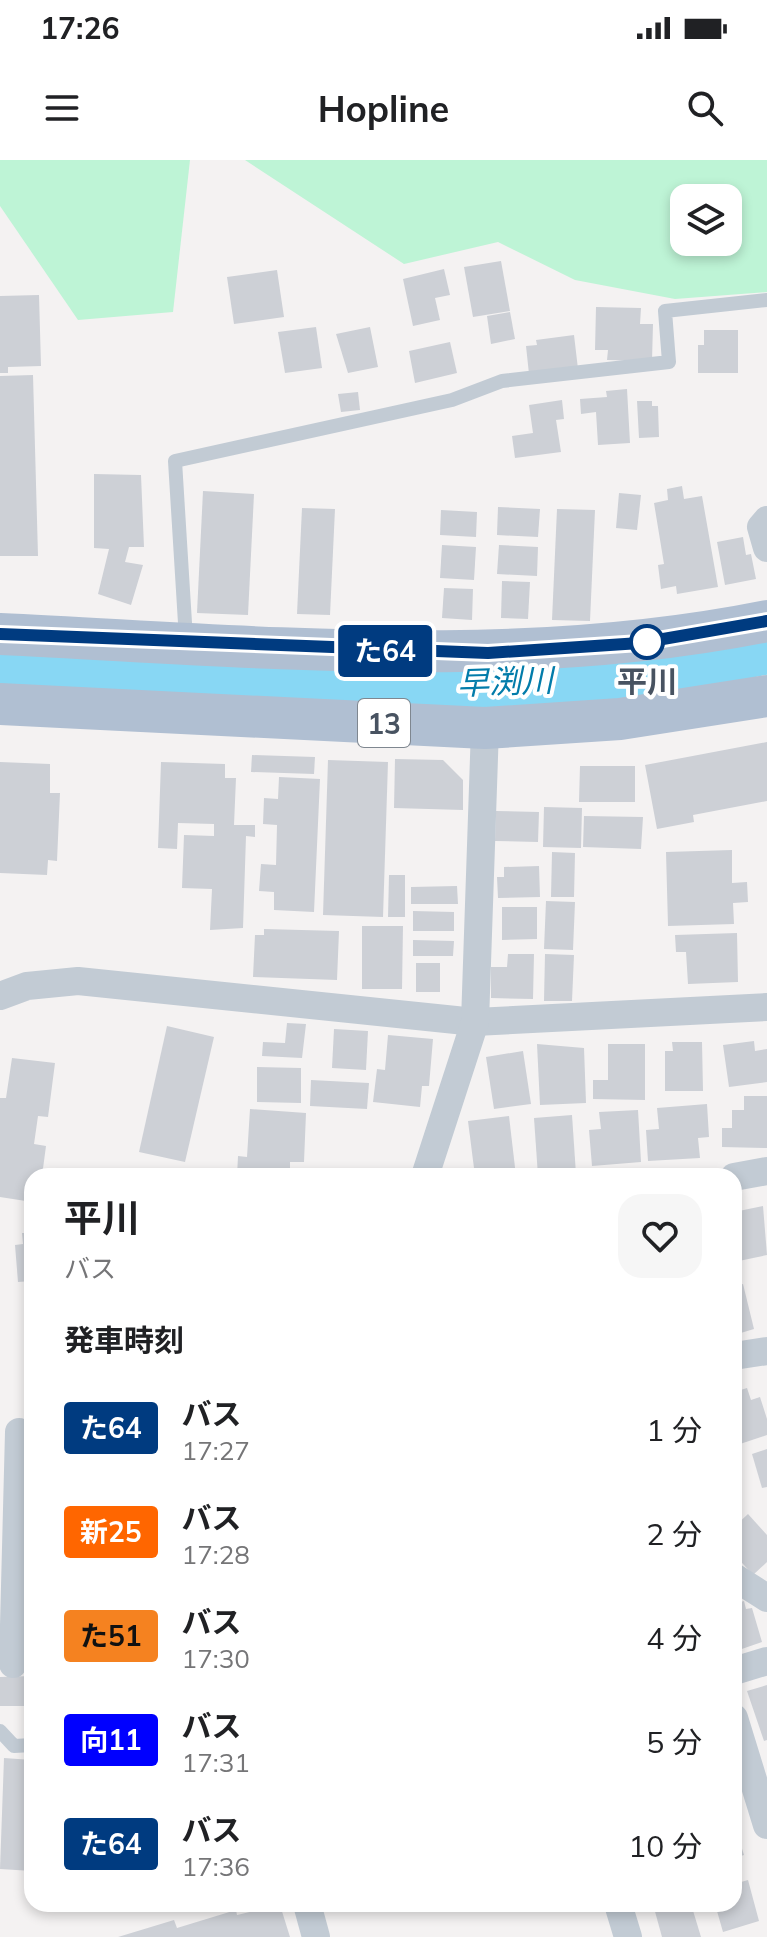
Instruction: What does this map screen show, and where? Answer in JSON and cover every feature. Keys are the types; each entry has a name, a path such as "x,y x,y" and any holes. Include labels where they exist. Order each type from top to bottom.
{"main road":[{"path":"0,634 488,653 640,643 767,621"},
{"name":"13","path":"0,704 485,728 620,719 767,696"}],"street":[{"path":"767,520 761,527 767,548"},
{"path":"428,1168 475,1022 485,728"},
{"path":"0,996 27,986 78,981 475,1022 767,1007"},
{"path":"742,1176 767,1171"},
{"path":"742,1355 767,1351"},
{"path":"13,1664 17,1432"},
{"path":"742,1582 767,1598"},
{"path":"742,1669 767,1661"},
{"path":"742,1744 767,1825"},
{"path":"309,1912 316,1937"},
{"path":"620,1912 628,1937"}],"lane":[{"path":"187,643 175,461 452,400 502,381 669,362 665,311 767,300"},
{"path":"0,1731 14,1746 24,1745"}],"green space":[{"path":"0,160 190,160 173,312 78,320 0,206"},
{"path":"245,160 767,160 767,292 675,299 575,280 498,242 404,264"}],"building":[{"path":"501,261 510,311 473,317 464,267"},
{"path":"444,269 450,295 435,298 440,320 413,326 403,279"},
{"path":"277,270 284,317 234,324 227,277"},
{"path":"39,295 41,366 8,367 8,373 0,373 0,296"},
{"path":"596,307 641,308 640,324 653,324 652,361 607,360 608,350 595,350"},
{"path":"510,312 515,339 491,344 487,316"},
{"path":"316,327 322,368 285,373 278,332"},
{"path":"370,327 378,367 348,373 336,334"},
{"path":"704,330 738,330 738,373 698,373 698,345 704,345"},
{"path":"574,335 578,369 529,374 526,346 537,345 536,340"},
{"path":"450,342 457,373 415,383 409,351"},
{"path":"33,375 38,556 0,556 0,376"},
{"path":"627,389 630,443 598,445 596,412 581,414 580,399 607,397 606,391"},
{"path":"358,392 360,410 341,412 338,394"},
{"path":"562,400 564,419 556,420 561,452 515,458 512,436 533,433 529,405"},
{"path":"637,401 652,401 652,406 658,406 659,437 639,438"},
{"path":"94,474 141,475 144,547 129,547 125,562 143,565 131,605 98,594 109,549 94,548"},
{"path":"682,486 684,499 702,496 718,587 677,594 676,586 661,589 658,565 664,564 654,503 668,500 667,489"},
{"path":"203,491 254,494 248,615 197,613"},
{"path":"619,493 641,495 637,530 616,528"},
{"path":"498,507 540,509 538,537 497,535"},
{"path":"302,508 335,509 330,615 297,614"},
{"path":"557,509 595,510 590,621 552,620"},
{"path":"441,510 477,512 476,537 440,535"},
{"path":"743,537 746,555 751,554 756,579 725,585 717,542"},
{"path":"442,545 476,547 474,580 440,578"},
{"path":"499,545 538,547 537,576 497,574"},
{"path":"502,581 530,582 528,619 501,618"},
{"path":"444,588 473,589 472,620 442,618"},
{"path":"767,742 767,801 693,815 694,822 657,829 645,765"},
{"path":"252,755 315,757 314,774 251,772"},
{"path":"395,759 443,760 463,780 463,810 394,808"},
{"path":"328,760 388,762 383,917 323,915"},
{"path":"0,762 50,764 50,793 60,793 57,861 48,860 47,875 0,873"},
{"path":"161,762 225,764 225,778 236,778 234,825 255,825 255,837 246,836 243,928 210,930 212,889 182,888 184,835 214,836 214,824 178,823 177,849 158,848"},
{"path":"580,766 635,766 635,802 579,802"},
{"path":"279,777 320,779 314,912 274,910 274,892 259,891 261,864 276,865 277,825 263,824 264,798 278,799"},
{"path":"544,807 582,808 581,848 543,847"},
{"path":"496,811 539,812 538,842 495,841"},
{"path":"584,816 643,817 641,849 583,847"},
{"path":"732,850 732,883 747,882 748,902 733,903 734,924 668,926 666,852"},
{"path":"552,852 575,853 574,897 551,897"},
{"path":"539,866 540,897 498,898 497,877 504,877 504,867"},
{"path":"389,875 405,875 405,917 388,917"},
{"path":"457,886 458,904 411,904 411,887"},
{"path":"546,901 575,902 573,950 544,949"},
{"path":"502,907 537,907 537,939 502,940"},
{"path":"413,911 454,912 454,931 413,931"},
{"path":"362,926 403,926 402,989 362,989"},
{"path":"264,929 339,931 337,980 253,977 255,935 264,935"},
{"path":"737,933 738,982 688,984 686,952 676,952 675,935"},
{"path":"413,940 454,941 453,956 413,956"},
{"path":"508,954 534,954 533,999 491,998 491,967 507,967"},
{"path":"545,954 574,955 572,1001 544,1001"},
{"path":"416,963 440,963 440,992 416,992"},
{"path":"287,1023 306,1024 302,1058 262,1056 263,1042 285,1043"},
{"path":"167,1026 214,1037 185,1162 139,1152"},
{"path":"334,1029 368,1031 366,1070 332,1068"},
{"path":"388,1035 433,1039 429,1086 422,1086 420,1107 373,1102 377,1069 385,1070"},
{"path":"754,1041 755,1051 767,1049 767,1082 729,1087 723,1045"},
{"path":"672,1042 702,1042 703,1091 665,1091 665,1051 673,1051"},
{"path":"537,1044 584,1048 586,1103 540,1105"},
{"path":"608,1044 645,1044 645,1100 593,1099 593,1080 608,1080"},
{"path":"523,1051 531,1104 494,1109 486,1057"},
{"path":"12,1058 55,1063 48,1117 38,1116 34,1144 46,1146 43,1168 24,1168 24,1201 0,1197 0,1098 6,1098"},
{"path":"257,1067 301,1068 301,1103 257,1102"},
{"path":"311,1080 369,1083 367,1109 310,1106"},
{"path":"744,1096 767,1096 767,1148 722,1147 722,1128 732,1128 732,1110 744,1110"},
{"path":"707,1104 709,1137 698,1138 700,1158 648,1161 646,1130 659,1129 657,1108"},
{"path":"250,1109 306,1113 304,1162 290,1162 290,1168 237,1168 238,1156 247,1157"},
{"path":"638,1110 641,1162 592,1166 589,1130 601,1129 599,1112"},
{"path":"572,1115 576,1168 537,1168 534,1118"},
{"path":"509,1116 515,1168 474,1168 468,1121"},
{"path":"763,1206 767,1255 742,1260 742,1210"},
{"path":"24,1233 24,1282 18,1282 15,1245 23,1244"},
{"path":"742,1284 754,1329 742,1333"},
{"path":"747,1388 751,1400 760,1397 767,1419 767,1435 742,1443 742,1390"},
{"path":"767,1449 767,1487 762,1488 752,1454"},
{"path":"748,1514 767,1535 767,1562 753,1575 742,1563 742,1520"},
{"path":"742,1602 746,1609 752,1608 762,1642 742,1649"},
{"path":"24,1676 24,1706 0,1706 0,1677"},
{"path":"767,1685 767,1740 764,1741 747,1691"},
{"path":"4,1758 24,1759 24,1870 0,1869"},
{"path":"748,1880 759,1921 723,1932 717,1912 742,1912 742,1882"},
{"path":"229,1912 236,1912 237,1915 282,1912 290,1937 118,1937 174,1920 177,1928"},
{"path":"655,1912 693,1912 701,1937 662,1937"}],"waterway":[{"name":"早渕川","path":"0,660 513,687 688,663 767,646"}],"bus line":[{"name":"た64","path":"0,634 488,653 640,643 767,621"}],"place":[{"name":"平川","path":"647,642"}]}
